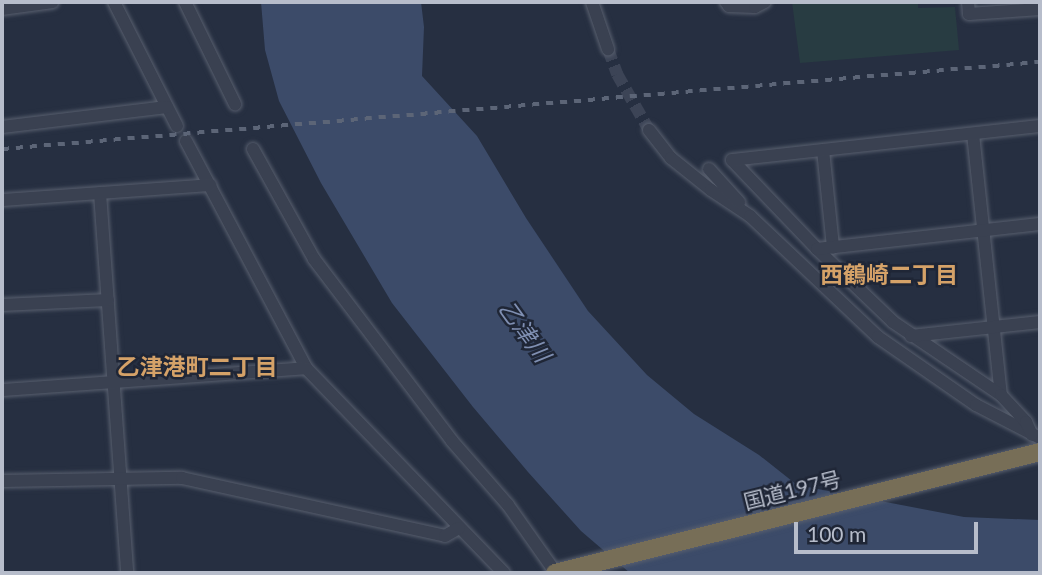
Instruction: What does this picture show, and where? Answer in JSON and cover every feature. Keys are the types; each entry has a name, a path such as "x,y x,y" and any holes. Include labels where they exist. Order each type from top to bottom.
{"highway":[{"name":"国道197号","path":"555,573 1038,442"}],"street":[{"path":"2,9 53,2"},
{"path":"114,2 177,126"},
{"path":"185,2 235,104"},
{"path":"592,2 608,49"},
{"path":"726,2 729,6 755,7 765,2"},
{"path":"968,2 970,14 1040,9"},
{"path":"2,127 167,107"},
{"path":"1038,442 1026,422 1001,396 911,337 817,249 732,160 1040,126"},
{"path":"649,130 671,158 750,216"},
{"path":"973,134 1001,396"},
{"path":"186,141 306,368 504,573"},
{"path":"253,149 314,259 452,441 508,505 555,573"},
{"path":"824,150 833,247"},
{"path":"709,169 750,216 878,337 976,405 1038,442"},
{"path":"2,200 210,185"},
{"path":"100,193 127,573"},
{"path":"817,249 1040,224"},
{"path":"2,305 108,300"},
{"path":"911,337 1040,322"},
{"path":"2,390 306,368"},
{"path":"2,481 182,478 445,536 459,528"}],"shaded area":[{"path":"792,2 918,2 918,8 955,7 959,50 800,63"}],"water":[{"name":"乙津川","path":"261,2 421,2 424,27 422,76 477,136 526,218 588,311 647,375 694,414 759,455 797,485 964,517 1040,520 1040,573 630,573 581,531 528,472 392,303 321,183 279,101 265,50"}],"tunnel":[{"path":"608,49 617,74 649,130"}],"railway":[{"path":"2,149 1040,62"}],"district":[{"name":"西鶴崎二丁目","path":"889,274"},
{"name":"乙津港町二丁目","path":"197,366"}]}
